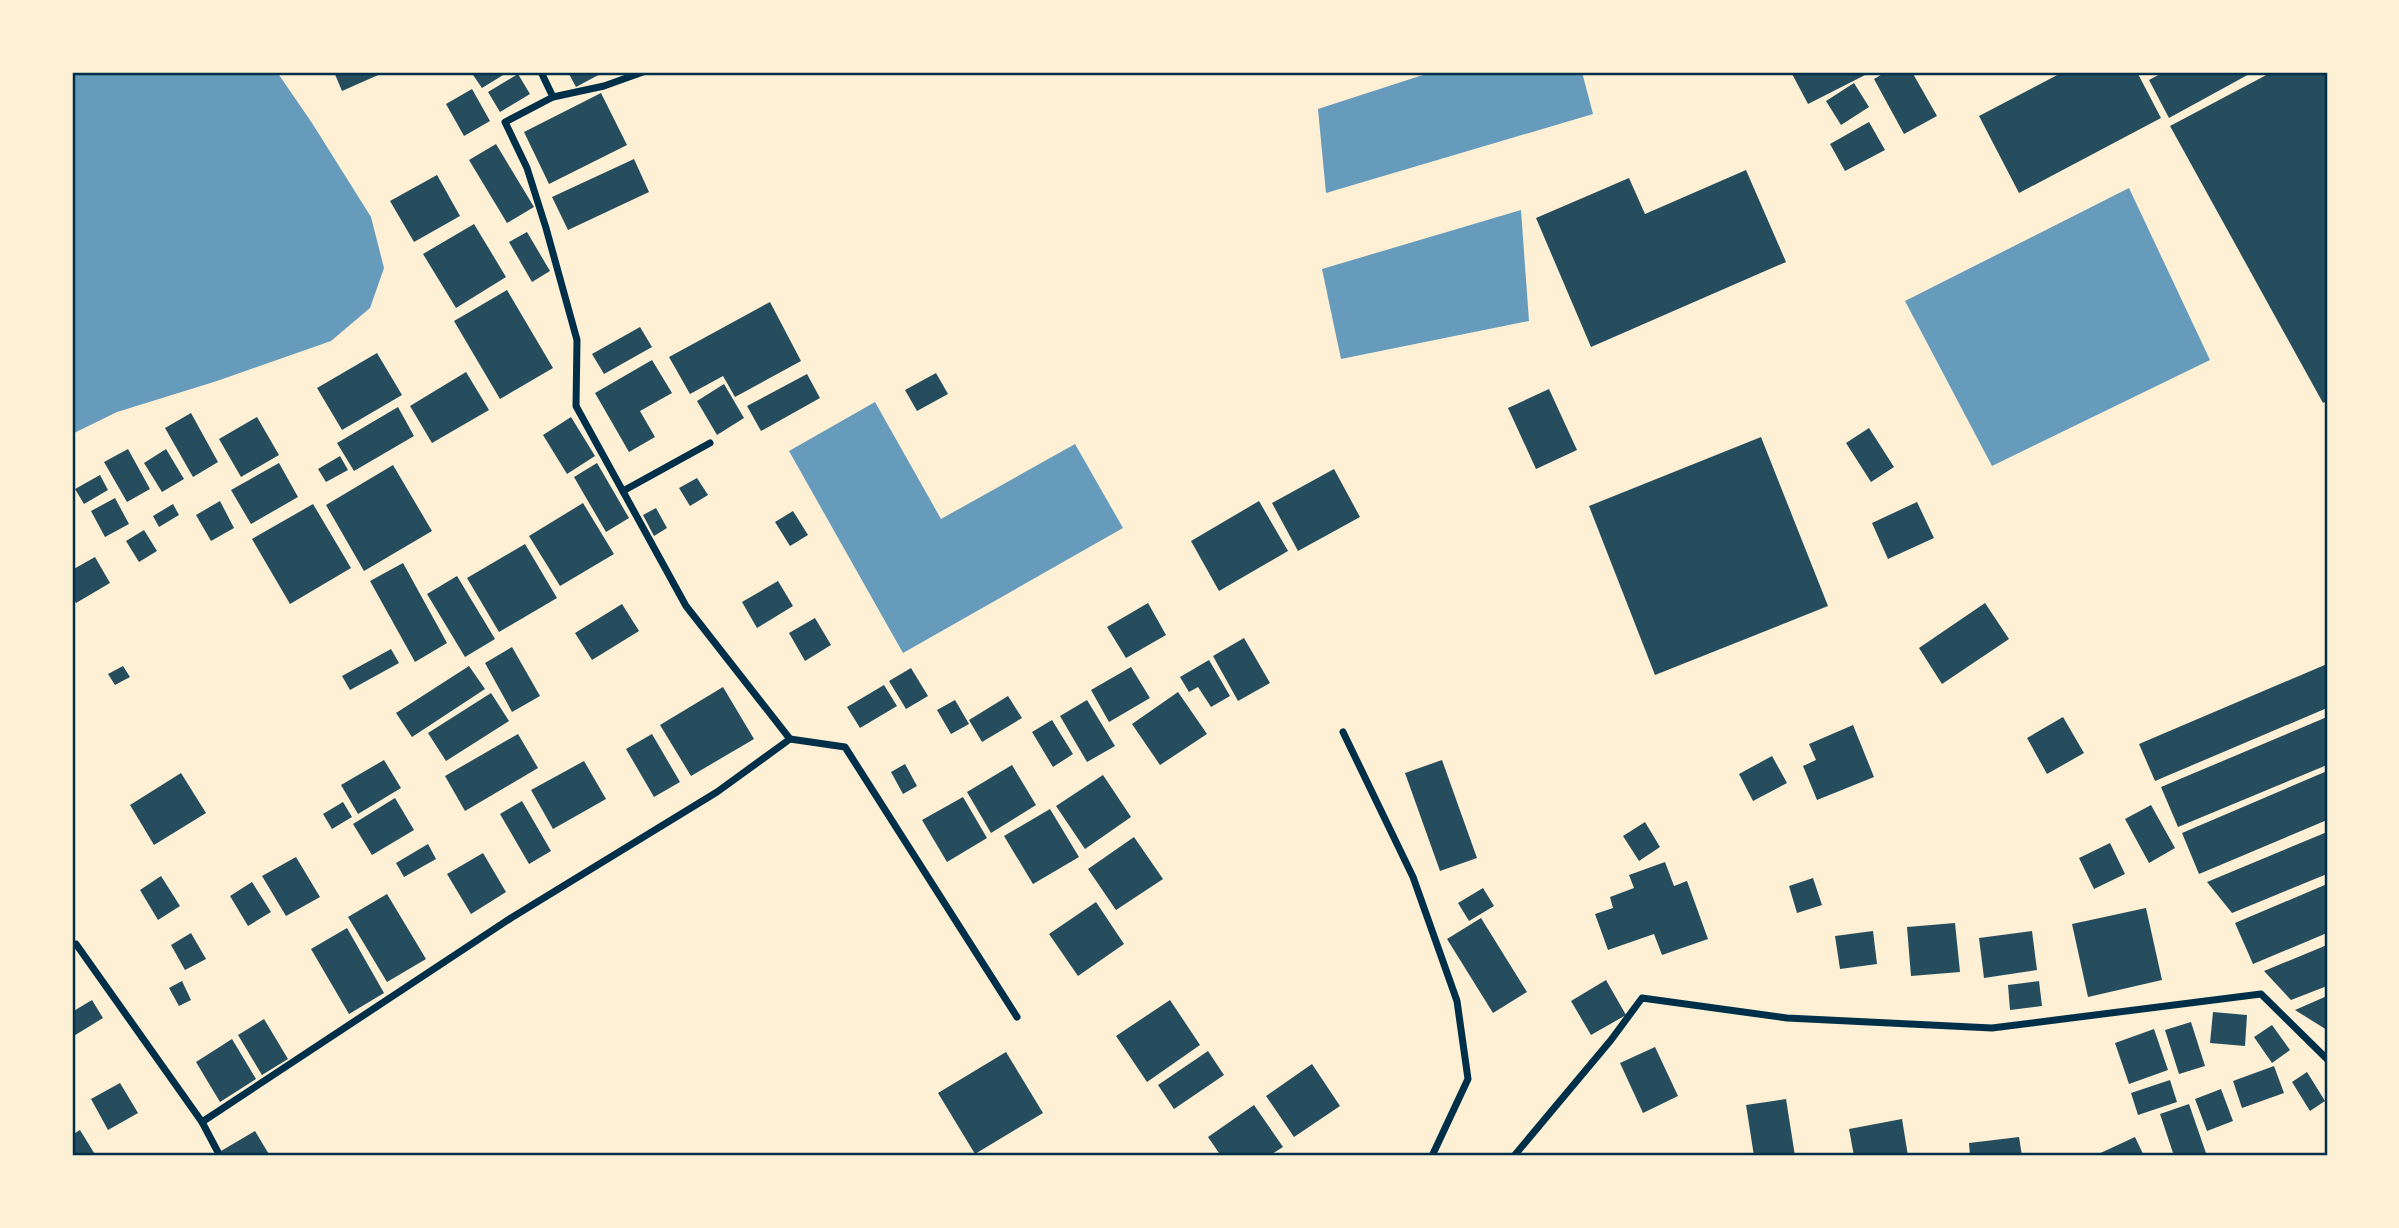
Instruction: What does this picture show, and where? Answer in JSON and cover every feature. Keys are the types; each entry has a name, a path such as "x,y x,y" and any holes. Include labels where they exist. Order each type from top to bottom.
{"street":[{"path":"541,72 553,97"},
{"path":"643,72 604,86 553,97 505,122 527,168 577,340 576,406 686,606 790,739 845,747 1017,1017"},
{"path":"623,491 710,443"},
{"path":"1343,732 1413,877 1457,1000 1468,1079 1432,1156"},
{"path":"202,1122 510,918 717,792 790,739"},
{"path":"72,944 76,944 202,1122 220,1156"},
{"path":"1514,1156 1611,1040 1642,998 1787,1018 1993,1028 2261,994 2327,1059"}],"water":[{"path":"72,72 277,72 371,217 384,268 370,308 331,341 117,412 72,434"},
{"path":"1432,72 1582,72 1593,114 1326,193 1318,109"},
{"path":"2129,188 2210,360 1992,466 1905,301"},
{"path":"1521,210 1529,321 1341,359 1322,269"},
{"path":"875,402 941,519 1075,444 1123,528 903,653 789,451"}],"building":[{"path":"334,72 385,72 342,91"},
{"path":"471,72 508,72 482,88"},
{"path":"568,72 604,72 576,87"},
{"path":"1791,72 1871,72 1808,104"},
{"path":"1886,72 1912,72 1937,116 1904,134 1874,79"},
{"path":"2063,72 2137,72 2161,118 2019,193 1979,116"},
{"path":"2164,72 2253,72 2169,118 2149,80"},
{"path":"2272,72 2327,72 2327,401 2323,403 2170,126"},
{"path":"518,74 530,94 500,112 488,92"},
{"path":"1854,83 1869,107 1841,125 1826,101"},
{"path":"472,89 490,121 464,136 446,104"},
{"path":"601,93 627,145 549,184 524,132"},
{"path":"1869,122 1885,150 1845,171 1830,144"},
{"path":"496,144 534,207 507,223 469,160"},
{"path":"634,159 649,192 568,230 552,197"},
{"path":"1746,170 1786,262 1591,347 1536,218 1629,178 1645,214"},
{"path":"437,175 460,216 414,242 390,201"},
{"path":"474,224 506,277 456,308 423,254"},
{"path":"527,232 550,271 532,282 509,242"},
{"path":"507,290 553,368 500,399 454,321"},
{"path":"770,302 801,361 735,397 723,376 690,394 669,357"},
{"path":"640,327 652,347 604,374 592,354"},
{"path":"377,353 402,395 342,430 317,388"},
{"path":"652,360 672,393 640,411 655,437 629,452 595,393"},
{"path":"466,372 489,410 432,443 410,406"},
{"path":"936,373 948,394 917,411 905,390"},
{"path":"807,374 820,398 761,431 747,406"},
{"path":"724,384 744,418 717,435 697,401"},
{"path":"1549,389 1577,450 1536,469 1508,408"},
{"path":"398,407 414,436 354,471 337,443"},
{"path":"191,413 218,462 193,477 165,428"},
{"path":"257,417 279,455 241,477 219,439"},
{"path":"571,417 595,456 567,474 543,435"},
{"path":"1869,428 1894,467 1871,482 1846,443"},
{"path":"1761,437 1828,606 1655,675 1589,506"},
{"path":"128,449 150,489 127,502 104,462"},
{"path":"166,449 184,479 162,492 144,463"},
{"path":"340,456 348,470 326,482 318,469"},
{"path":"279,463 298,497 251,524 231,490"},
{"path":"597,463 629,518 606,532 574,477"},
{"path":"393,465 432,531 364,571 326,505"},
{"path":"1334,469 1360,517 1298,551 1272,503"},
{"path":"100,475 108,490 84,504 75,489"},
{"path":"697,478 708,495 690,506 679,488"},
{"path":"115,498 129,524 105,537 91,511"},
{"path":"220,501 234,528 211,541 196,515"},
{"path":"1259,501 1288,551 1219,591 1191,541"},
{"path":"1917,502 1934,538 1888,559 1872,523"},
{"path":"583,503 614,554 560,586 529,536"},
{"path":"173,504 179,515 159,527 153,516"},
{"path":"313,504 351,568 290,604 252,539"},
{"path":"656,508 667,528 654,536 643,515"},
{"path":"793,511 808,535 790,546 775,522"},
{"path":"144,530 157,551 139,562 126,541"},
{"path":"525,544 557,598 499,632 467,578"},
{"path":"95,557 110,583 76,603 72,596 72,570"},
{"path":"403,563 447,643 415,662 370,581"},
{"path":"457,576 495,639 465,657 427,594"},
{"path":"778,581 793,606 757,628 742,602"},
{"path":"1148,603 1166,635 1126,658 1107,627"},
{"path":"1985,603 2009,639 1942,684 1919,648"},
{"path":"622,604 639,631 592,660 575,633"},
{"path":"815,618 831,645 805,661 789,633"},
{"path":"1244,638 1270,683 1238,701 1213,656"},
{"path":"512,647 540,696 512,712 485,663"},
{"path":"391,649 399,663 350,690 342,676"},
{"path":"1209,660 1230,696 1211,707 1198,687 1189,692 1180,677"},
{"path":"2327,664 2327,708 2155,781 2139,744"},
{"path":"123,666 130,677 115,685 108,674"},
{"path":"469,666 485,689 412,737 396,713"},
{"path":"1131,667 1150,698 1109,722 1091,690"},
{"path":"911,668 928,696 906,709 889,681"},
{"path":"884,685 897,706 860,728 847,707"},
{"path":"723,687 754,739 691,776 660,725"},
{"path":"1178,692 1207,734 1160,765 1132,724"},
{"path":"491,693 509,721 446,761 428,733"},
{"path":"1008,696 1022,718 982,742 969,720"},
{"path":"955,700 969,724 951,734 937,710"},
{"path":"1087,700 1115,746 1087,762 1060,716"},
{"path":"2063,717 2084,753 2047,774 2027,738"},
{"path":"2327,717 2327,765 2178,827 2161,787"},
{"path":"1052,720 1073,754 1053,767 1032,732"},
{"path":"1853,725 1874,777 1817,800 1803,766 1816,760 1809,744"},
{"path":"518,734 538,768 465,811 445,776"},
{"path":"652,734 680,782 654,797 626,749"},
{"path":"1772,756 1787,783 1753,801 1739,774"},
{"path":"384,760 401,788 358,814 341,785"},
{"path":"1442,760 1477,858 1440,871 1405,773"},
{"path":"584,761 606,799 553,829 531,790"},
{"path":"905,764 917,786 903,794 891,772"},
{"path":"1012,765 1036,805 991,833 967,792"},
{"path":"2327,771 2327,820 2199,874 2182,833"},
{"path":"181,773 206,813 154,845 130,805"},
{"path":"1103,775 1131,817 1085,849 1056,806"},
{"path":"963,797 987,838 947,862 922,820"},
{"path":"395,798 414,830 372,855 353,824"},
{"path":"522,801 551,851 529,864 500,814"},
{"path":"343,802 352,817 332,829 323,814"},
{"path":"2151,805 2175,848 2149,863 2125,819"},
{"path":"1050,809 1079,857 1033,884 1004,836"},
{"path":"1645,822 1660,847 1639,861 1623,836"},
{"path":"2327,832 2327,874 2232,913 2207,882"},
{"path":"1134,837 1163,879 1116,910 1088,869"},
{"path":"2110,843 2125,874 2094,889 2079,858"},
{"path":"428,844 436,859 404,877 396,863"},
{"path":"483,853 506,892 471,914 447,874"},
{"path":"296,857 320,897 286,916 262,876"},
{"path":"1665,862 1674,886 1687,881 1708,939 1662,955 1654,934 1608,950 1595,914 1613,908 1610,897 1634,888 1629,875"},
{"path":"161,876 180,906 158,920 140,890"},
{"path":"1813,878 1822,905 1797,913 1789,886"},
{"path":"252,882 271,912 248,926 230,896"},
{"path":"2327,884 2327,933 2253,964 2235,923"},
{"path":"1483,888 1494,906 1469,921 1458,903"},
{"path":"387,894 426,959 387,982 348,917"},
{"path":"1096,902 1124,944 1078,976 1049,934"},
{"path":"2146,908 2162,980 2088,997 2072,924"},
{"path":"1481,918 1527,992 1493,1013 1447,939"},
{"path":"1955,923 1960,972 1911,976 1907,927"},
{"path":"347,928 384,993 349,1014 311,949"},
{"path":"1873,931 1877,964 1840,969 1835,936"},
{"path":"2032,931 2037,970 1984,978 1979,938"},
{"path":"191,933 206,959 185,970 171,945"},
{"path":"2327,945 2327,986 2291,1000 2264,971"},
{"path":"1606,980 1626,1015 1591,1035 1571,1001"},
{"path":"182,981 191,1000 179,1006 169,988"},
{"path":"2039,981 2042,1006 2010,1010 2008,985"},
{"path":"2327,996 2327,1030 2295,1010"},
{"path":"92,1000 103,1018 72,1037 72,1012"},
{"path":"1170,1000 1200,1045 1147,1082 1116,1036"},
{"path":"2213,1012 2247,1015 2245,1046 2210,1043"},
{"path":"264,1019 288,1059 262,1075 238,1035"},
{"path":"2191,1022 2205,1066 2179,1074 2165,1030"},
{"path":"2272,1025 2290,1050 2272,1063 2254,1037"},
{"path":"2154,1029 2168,1070 2129,1084 2115,1043"},
{"path":"232,1039 256,1079 220,1102 196,1062"},
{"path":"1655,1047 1678,1096 1643,1113 1620,1063"},
{"path":"1208,1051 1224,1075 1174,1109 1158,1085"},
{"path":"1006,1052 1043,1113 975,1154 938,1093"},
{"path":"1312,1064 1340,1106 1294,1137 1266,1096"},
{"path":"2274,1066 2284,1093 2242,1108 2233,1081"},
{"path":"2307,1072 2325,1101 2310,1111 2292,1082"},
{"path":"2170,1080 2177,1102 2138,1115 2131,1093"},
{"path":"120,1083 138,1113 108,1130 91,1099"},
{"path":"2221,1089 2233,1121 2207,1131 2195,1099"},
{"path":"1786,1099 1795,1156 1754,1156 1746,1105"},
{"path":"2189,1104 2207,1156 2174,1156 2160,1114"},
{"path":"1254,1105 1283,1147 1269,1156 1221,1156 1208,1137"},
{"path":"1902,1119 1908,1156 1854,1156 1849,1129"},
{"path":"80,1130 96,1156 72,1156 72,1135"},
{"path":"255,1131 270,1156 224,1156 221,1151"},
{"path":"2019,1137 2022,1156 1970,1156 1969,1143"},
{"path":"2135,1137 2144,1156 2094,1156"}]}
